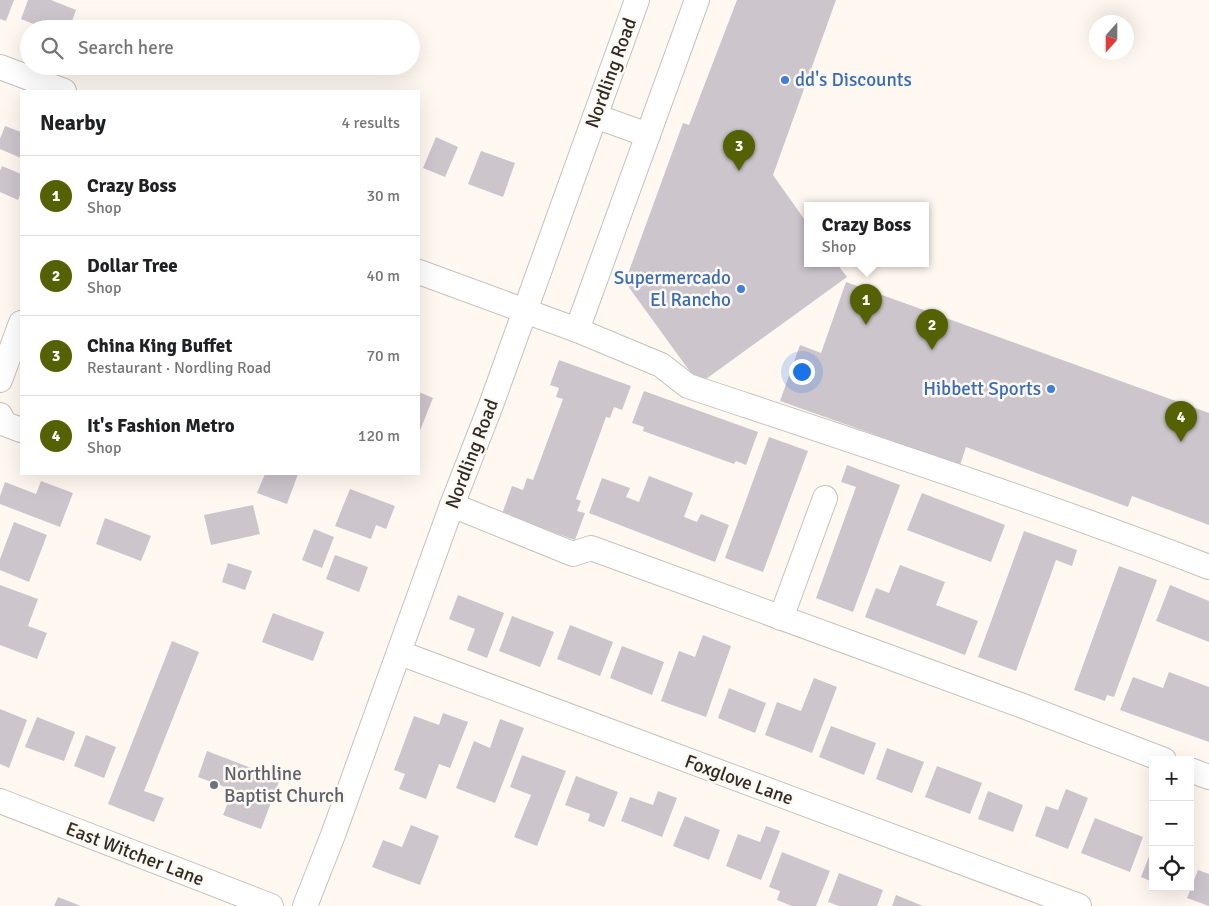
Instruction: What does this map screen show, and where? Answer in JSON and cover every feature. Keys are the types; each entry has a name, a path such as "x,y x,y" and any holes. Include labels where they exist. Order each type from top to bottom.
{"street":[{"name":"Nordling Road","path":"305,906 400,654 452,506 491,405 637,0"},
{"path":"577,330 697,0"},
{"path":"0,67 20,74"},
{"path":"21,75 61,90"},
{"path":"595,116 648,134"},
{"path":"420,272 577,330 661,365 688,386 1062,513 1209,567"},
{"path":"0,380 20,326"},
{"path":"0,415 5,424 20,430"},
{"path":"781,618 826,498"},
{"path":"452,506 573,554 591,548 1023,706 1154,756"},
{"name":"Foxglove Lane","path":"400,654 1078,906"},
{"path":"1194,771 1209,777"},
{"name":"East Witcher Lane","path":"0,801 271,906"}],"building":[{"path":"0,0 14,0 6,21 0,19"},
{"path":"28,0 51,0 76,10 72,20 21,19"},
{"path":"737,0 836,0 773,175 804,219 804,267 839,267 847,277 699,384 625,282 683,123 689,125"},
{"path":"5,126 20,132 20,158 0,149 0,139"},
{"path":"436,137 458,147 445,177 423,168"},
{"path":"481,151 515,163 503,197 468,184"},
{"path":"2,166 20,174 20,195 18,200 0,192 0,171"},
{"path":"846,282 1209,413 1209,525 1132,496 1128,507 966,447 960,465 780,401 800,345 821,353"},
{"path":"559,360 631,386 622,410 614,407 610,418 606,417 576,499 581,501 577,511 585,513 575,540 502,514 512,486 523,490 527,478 533,480 563,399 556,397 559,388 550,385"},
{"path":"644,391 758,432 746,465 736,461 734,464 643,431 644,427 632,423"},
{"path":"420,392 433,398 420,430"},
{"path":"769,437 808,451 763,572 725,558"},
{"path":"847,465 900,485 853,612 816,598 856,487 841,482"},
{"path":"265,475 298,475 287,504 257,493"},
{"path":"649,476 693,493 684,517 697,522 701,514 729,525 715,562 589,513 602,478 630,488 626,497 639,502"},
{"path":"41,481 73,493 60,527 0,504 0,496 5,482 36,494"},
{"path":"350,489 395,506 386,529 376,525 371,539 335,526"},
{"path":"922,493 1005,525 991,562 907,530"},
{"path":"253,505 260,534 211,545 204,515"},
{"path":"105,518 151,536 141,561 96,544"},
{"path":"14,522 47,535 29,582 0,570 0,559"},
{"path":"314,529 334,537 322,568 302,560"},
{"path":"1024,531 1077,550 1072,566 1056,560 1016,671 978,657"},
{"path":"335,555 368,567 359,592 326,579"},
{"path":"228,563 252,571 245,590 222,582"},
{"path":"900,565 945,582 936,605 978,621 965,655 865,617 876,588 889,593"},
{"path":"1119,566 1157,580 1114,697 1107,695 1105,701 1074,690"},
{"path":"0,585 38,599 28,626 47,633 37,659 0,645"},
{"path":"1170,585 1209,601 1209,642 1156,621"},
{"path":"458,595 504,613 487,658 467,650 475,629 449,619"},
{"path":"273,613 324,632 313,661 262,642"},
{"path":"512,616 554,632 540,667 499,651"},
{"path":"570,625 613,642 600,676 557,659"},
{"path":"703,635 731,646 706,717 661,701 679,651 695,657"},
{"path":"172,641 199,652 144,791 164,798 154,822 108,804"},
{"path":"622,646 664,662 652,695 610,678"},
{"path":"1169,672 1209,687 1209,742 1120,710 1133,677 1163,688"},
{"path":"814,678 837,687 812,753 765,735 777,702 801,711"},
{"path":"729,688 766,703 755,733 718,718"},
{"path":"0,709 27,720 9,768 0,764"},
{"path":"443,713 468,722 450,768 439,764 426,799 399,789 405,774 394,770 414,716 439,725"},
{"path":"37,717 75,732 64,761 25,747"},
{"path":"500,719 524,728 495,803 456,788 474,741 490,748"},
{"path":"831,726 876,743 864,775 819,757"},
{"path":"86,735 116,747 104,778 74,766"},
{"path":"887,748 924,762 912,793 876,779"},
{"path":"207,751 280,779 261,829 223,815 233,790 198,777"},
{"path":"522,755 566,771 537,846 514,837 531,795 510,787"},
{"path":"937,766 982,783 970,814 925,797"},
{"path":"576,776 618,792 604,827 588,821 590,814 565,805"},
{"path":"1066,789 1088,798 1068,849 1035,836 1046,806 1058,810"},
{"path":"658,791 677,798 662,837 621,821 630,797 653,805"},
{"path":"988,791 1023,805 1013,832 978,819"},
{"path":"685,816 720,830 709,860 673,846"},
{"path":"1095,818 1143,837 1130,872 1081,853"},
{"path":"411,825 439,836 420,885 372,867 383,840 402,847"},
{"path":"766,826 780,831 761,880 726,866 738,834 760,842"},
{"path":"782,852 830,871 816,906 792,906 777,900 780,891 769,887"},
{"path":"1149,856 1149,880 1141,877"},
{"path":"1198,870 1209,874 1209,906 1187,898 1190,891 1194,891 1194,880"},
{"path":"839,873 883,890 877,906 839,906 828,902"},
{"path":"896,895 923,906 892,906"},
{"path":"58,897 81,906 54,906"}],"place":[{"name":"dd's Discounts","path":"785,80"},
{"name":"China King Buffet","path":"739,171"},
{"name":"Supermercado El Rancho","path":"741,289"},
{"name":"Crazy Boss","path":"866,325"},
{"name":"Dollar Tree","path":"932,350"},
{"name":"Hibbett Sports","path":"1051,389"},
{"name":"It's Fashion Metro","path":"1181,442"},
{"name":"Northline Baptist Church","path":"214,785"}]}
